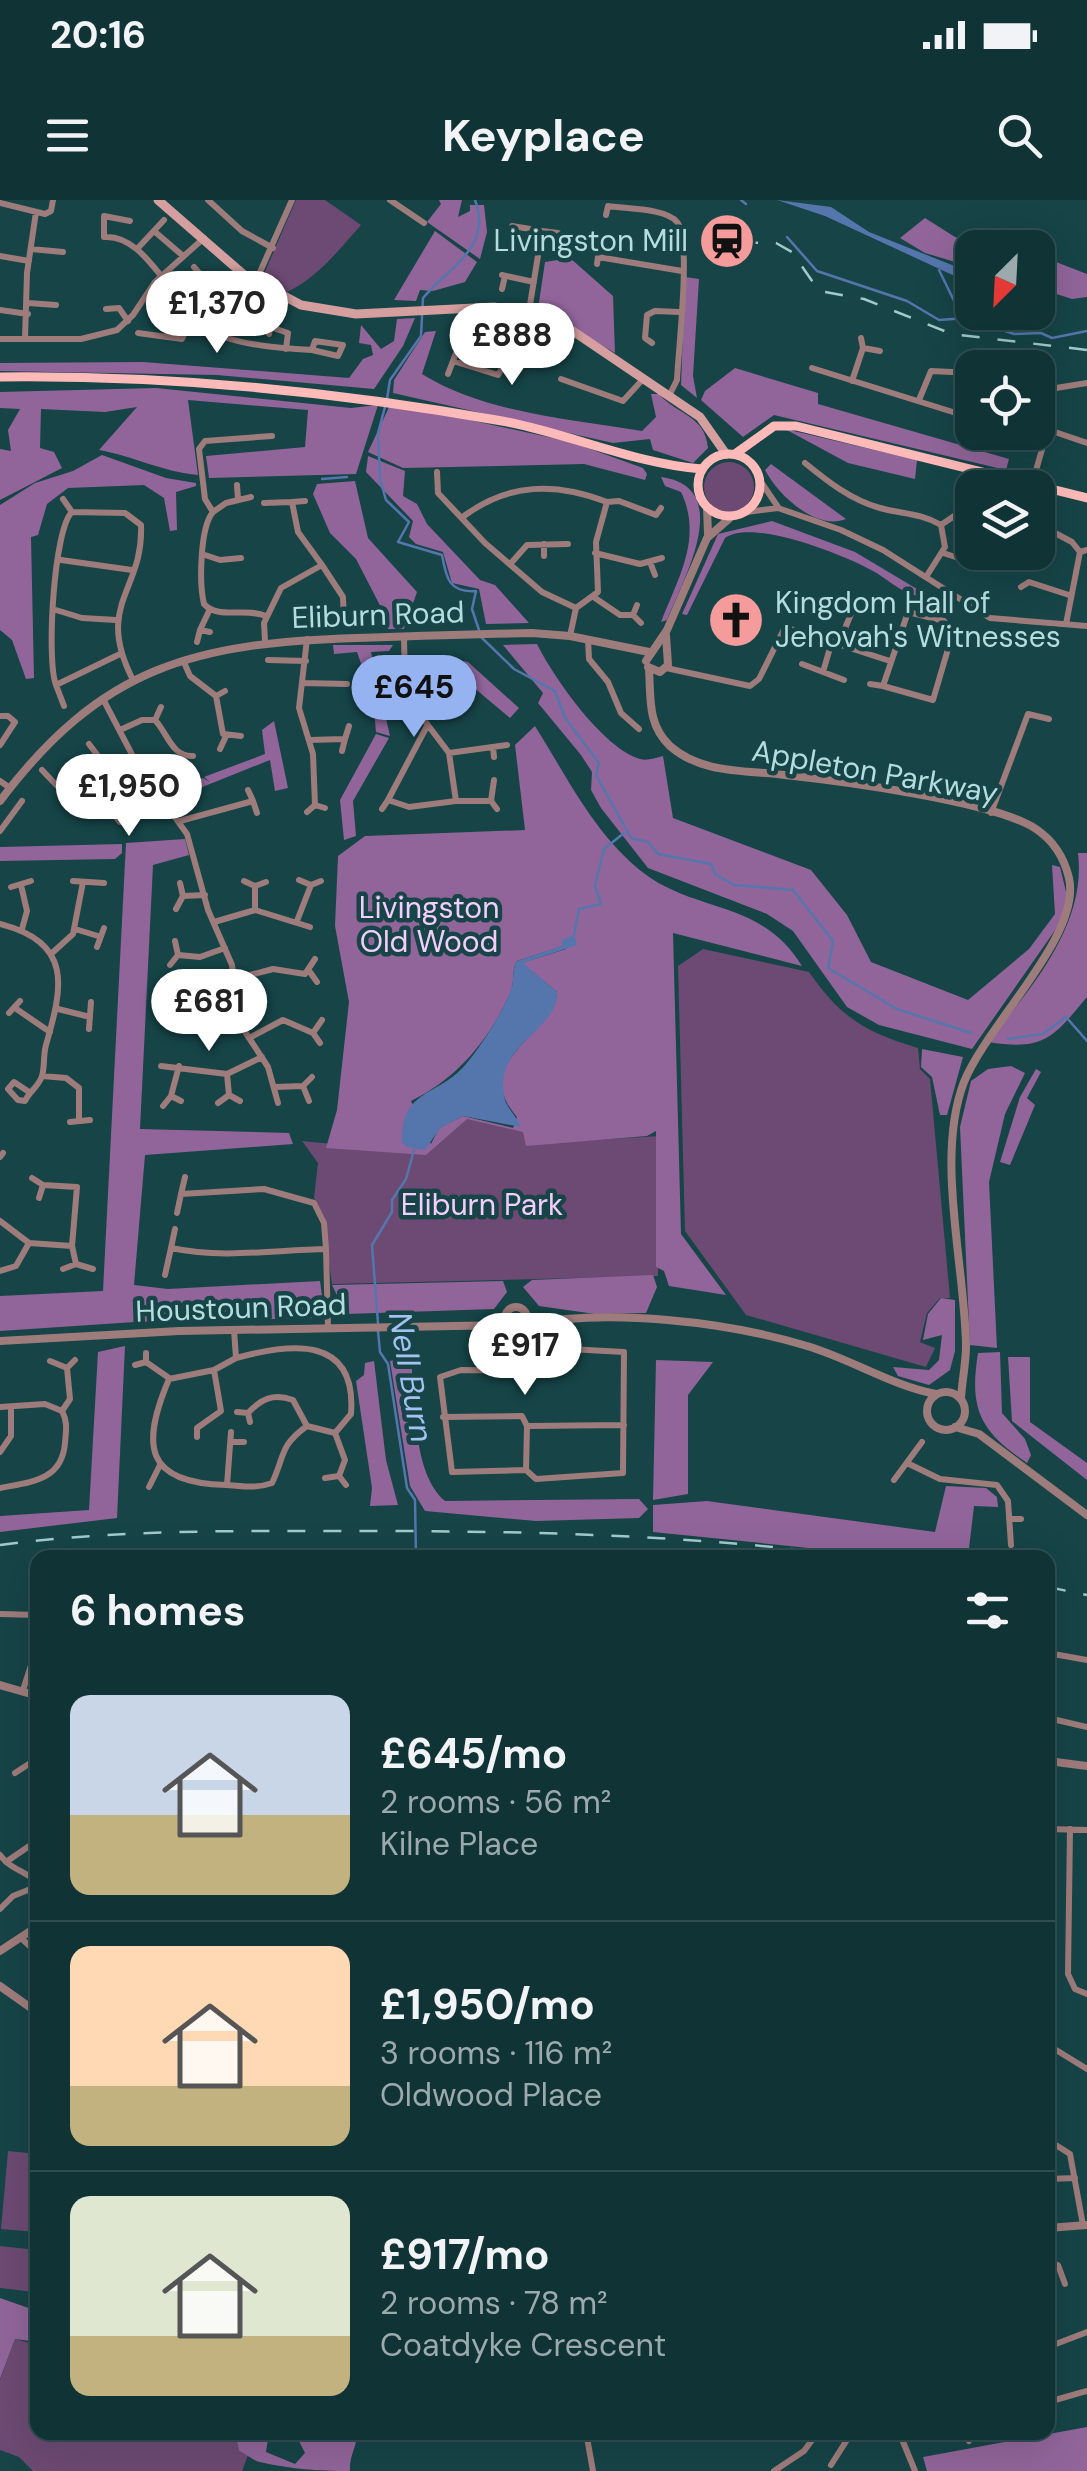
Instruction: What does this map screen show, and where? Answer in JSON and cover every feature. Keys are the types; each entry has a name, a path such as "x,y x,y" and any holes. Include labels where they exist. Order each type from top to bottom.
{"main road":[{"path":"158,200 254,282 324,311 407,312 463,307 529,311 580,333 700,417 726,455 755,467"},
{"path":"0,377 155,378 364,396 516,424 702,469 774,426 796,426 975,470"},
{"path":"673,465 698,483 707,507 732,517 747,512 758,500 761,482 755,467 756,439"},
{"path":"698,483 702,469"},
{"path":"1055,490 1087,498"}],"street":[{"path":"208,200 248,235 273,248"},
{"path":"254,282 273,248 291,200"},
{"path":"390,200 424,223"},
{"path":"0,203 49,213 54,202"},
{"path":"606,215 608,206 677,220 682,233 677,380 670,394"},
{"path":"25,339 36,212"},
{"path":"130,221 104,216 104,237 116,236 137,249 162,277"},
{"path":"116,218 116,236"},
{"path":"137,249 164,220"},
{"path":"512,226 558,233"},
{"path":"529,311 542,230"},
{"path":"154,231 182,255"},
{"path":"0,340 95,338 128,321 162,277 204,238"},
{"path":"32,248 63,252"},
{"path":"0,256 29,261"},
{"path":"597,264 598,257 682,271"},
{"path":"194,266 218,295 239,303"},
{"path":"502,289 503,276 534,282"},
{"path":"148,293 191,324 243,345 312,350"},
{"path":"138,332 182,339 218,295"},
{"path":"28,303 56,305"},
{"path":"107,306 119,308 128,321"},
{"path":"448,374 463,328 463,307"},
{"path":"0,310 28,314"},
{"path":"652,343 646,338 648,316 679,312"},
{"path":"269,334 270,328 289,330 286,349"},
{"path":"453,361 498,375 518,349 507,337"},
{"path":"852,381 863,348 861,338"},
{"path":"863,348 880,351"},
{"path":"812,368 955,412"},
{"path":"919,400 930,372 955,373"},
{"path":"560,378 622,401 645,377"},
{"path":"569,391 572,382"},
{"path":"1055,388 1087,383"},
{"path":"1055,432 1087,442"},
{"path":"213,512 204,481 201,444 256,441 272,436"},
{"path":"805,463 823,478 873,506 921,515 941,525 946,538 943,553 926,577"},
{"path":"823,478 828,470"},
{"path":"437,472 435,494 464,516 485,543 512,562 542,592 576,608"},
{"path":"761,482 778,508"},
{"path":"237,485 238,498"},
{"path":"464,516 486,498 548,486 576,490 606,502 619,501 660,515"},
{"path":"197,642 209,610 200,578 205,556 204,525 213,512 238,498 251,498"},
{"path":"63,499 72,512"},
{"path":"264,503 305,501"},
{"path":"292,502 298,532 343,596 344,624"},
{"path":"576,608 595,598 599,583 595,553 606,502"},
{"path":"650,658 667,630 707,538 707,507"},
{"path":"747,512 778,508 867,541 990,618 1087,626"},
{"path":"64,706 56,685 51,646 56,610 55,571 61,560 59,534 72,512"},
{"path":"72,512 125,513 136,518 142,534 116,620 120,654 133,680"},
{"path":"941,525 955,515"},
{"path":"707,538 732,517"},
{"path":"1055,536 1084,551 1069,595 1066,624"},
{"path":"544,544 544,556"},
{"path":"512,562 527,546 568,544"},
{"path":"595,553 650,562 662,558"},
{"path":"943,553 955,559"},
{"path":"205,556 241,558"},
{"path":"61,560 132,570"},
{"path":"650,562 655,575"},
{"path":"265,641 266,616 286,582 322,565"},
{"path":"1027,572 1025,584 1069,595"},
{"path":"823,672 858,596"},
{"path":"595,598 620,616 633,615"},
{"path":"633,615 637,605"},
{"path":"570,636 576,608"},
{"path":"56,610 82,618 116,620"},
{"path":"209,610 250,610 266,616"},
{"path":"870,684 933,700 953,632 951,626 908,612 883,686"},
{"path":"633,615 640,623"},
{"path":"297,626 353,624"},
{"path":"650,658 663,670 690,671 750,686 758,679 778,633 785,627 890,661"},
{"path":"200,630 210,632"},
{"path":"650,689 668,655 667,630"},
{"name":"Eliburn Road","path":"0,801 39,752 102,698 182,659 265,641 501,634 570,636 650,658"},
{"path":"404,636 405,685 415,708 449,753 456,801"},
{"path":"306,639 299,708 309,740 315,805"},
{"path":"588,639 586,654 639,729"},
{"path":"56,685 120,654"},
{"path":"650,658 668,655 690,671"},
{"path":"274,657 306,661"},
{"name":"Appleton Parkway","path":"650,658 650,710 662,737 686,757 706,766 825,780 991,813 1034,827 1055,845 1065,864 1072,898 1055,942 982,1044 960,1095 954,1160 964,1367 961,1398"},
{"path":"182,659 194,680 216,696 220,730 226,736 241,736"},
{"path":"802,664 844,680"},
{"path":"304,683 341,682"},
{"path":"415,708 448,693 456,684"},
{"path":"216,696 225,690"},
{"path":"448,693 457,701"},
{"path":"102,698 138,766 180,821 199,863 204,895 235,979 240,1024 262,1057 278,1103"},
{"path":"156,720 161,707"},
{"path":"1014,708 1049,719"},
{"path":"991,813 1028,714"},
{"path":"0,716 15,722 0,745"},
{"path":"120,730 142,720 156,720"},
{"path":"156,720 184,756"},
{"path":"342,751 349,726"},
{"path":"382,809 427,726"},
{"path":"220,749 226,736"},
{"path":"309,740 330,736 345,739"},
{"path":"89,744 117,781"},
{"path":"449,753 506,745"},
{"path":"493,747 494,758"},
{"path":"184,756 194,756"},
{"path":"179,768 184,756"},
{"path":"60,790 98,757"},
{"path":"42,770 83,807 138,766"},
{"path":"494,780 491,801 497,809"},
{"path":"0,781 10,788"},
{"path":"248,790 257,812"},
{"path":"98,798 120,822 136,816 128,806"},
{"path":"388,800 409,807 491,801"},
{"path":"0,831 22,801"},
{"path":"180,821 253,801"},
{"path":"315,805 325,808"},
{"path":"307,812 315,805"},
{"path":"300,880 310,886"},
{"path":"10,887 31,881"},
{"path":"73,881 104,882"},
{"path":"244,881 256,886 266,882"},
{"path":"51,954 76,929 83,882"},
{"path":"297,921 310,886 321,882"},
{"path":"176,910 183,896 180,883"},
{"path":"20,885 27,912 22,929"},
{"path":"255,910 256,886"},
{"path":"183,896 204,895"},
{"path":"214,922 255,910 310,928"},
{"path":"0,924 22,929 51,954 60,977 58,1009 42,1076 29,1092"},
{"path":"97,947 104,928"},
{"path":"76,929 98,936"},
{"path":"175,941 178,955"},
{"path":"178,955 200,957 225,948"},
{"path":"170,964 178,955"},
{"path":"310,972 315,959"},
{"path":"235,979 273,969 300,975 310,972"},
{"path":"310,972 317,982"},
{"path":"175,1000 177,1012"},
{"path":"90,1029 91,1002"},
{"path":"14,1007 50,1032"},
{"path":"58,1009 90,1018"},
{"path":"177,1012 197,1017 238,1009"},
{"path":"169,1019 177,1012"},
{"path":"250,1038 283,1020 314,1033 320,1043"},
{"path":"314,1033 322,1020"},
{"path":"162,1066 227,1074 262,1057"},
{"path":"163,1106 179,1066"},
{"path":"227,1074 229,1095"},
{"path":"42,1076 66,1078 79,1088 80,1120"},
{"path":"275,1087 303,1086 312,1077"},
{"path":"303,1086 309,1101"},
{"path":"229,1095 240,1101"},
{"path":"218,1103 229,1095"},
{"path":"170,1096 182,1102"},
{"path":"70,1122 90,1120"},
{"path":"32,1178 43,1186 77,1187 72,1246 76,1264"},
{"path":"177,1213 186,1178"},
{"path":"39,1198 43,1186"},
{"path":"182,1194 203,1196 264,1188 303,1198 320,1210 326,1249 328,1327"},
{"path":"0,1221 28,1243 72,1246"},
{"path":"165,1275 175,1228"},
{"path":"0,1272 16,1266 28,1243"},
{"path":"171,1248 208,1256 326,1249"},
{"path":"63,1268 76,1264 94,1269"},
{"name":"Houstoun Road","path":"514,1327 514,1308 551,1320"},
{"path":"518,1370 514,1327 526,1313"},
{"name":"Houstoun Road","path":"0,1341 328,1327 484,1323 514,1327 551,1320 670,1322 769,1336 845,1359 912,1390 940,1392"},
{"path":"234,1330 236,1358"},
{"path":"169,1378 214,1370 236,1358 288,1348 311,1348 330,1355 342,1367 351,1388 351,1414 336,1433"},
{"path":"569,1348 622,1350 624,1470 620,1476 536,1479 526,1470 452,1472 443,1417 444,1374 518,1370 562,1371 569,1348"},
{"path":"135,1365 146,1358 169,1378"},
{"path":"62,1411 70,1399 68,1368 74,1360"},
{"path":"50,1362 68,1368"},
{"path":"964,1367 927,1406 928,1419 942,1430 955,1428 979,1434 1087,1514"},
{"path":"194,1430 221,1412 214,1370"},
{"path":"169,1378 152,1418 152,1452 160,1465 191,1484 254,1488 272,1483 282,1449 308,1426"},
{"name":"Houstoun Road","path":"912,1390 927,1406"},
{"path":"940,1392 961,1398 979,1434"},
{"path":"237,1412 248,1412 260,1400 285,1398 292,1400 308,1426 336,1433"},
{"path":"0,1408 45,1404 62,1411 67,1422 65,1447 56,1469 33,1484 0,1488"},
{"path":"11,1407 11,1436 2,1450 13,1457"},
{"path":"955,1428 966,1411"},
{"path":"248,1412 250,1422"},
{"path":"443,1417 522,1416 528,1426 526,1470"},
{"path":"528,1426 624,1424"},
{"path":"226,1485 231,1432"},
{"path":"336,1433 345,1460 339,1476"},
{"path":"232,1442 244,1442"},
{"path":"894,1480 922,1442"},
{"path":"907,1463 940,1478 997,1485 1008,1501 1011,1546"},
{"path":"154,1484 160,1465"},
{"path":"324,1478 339,1476"},
{"path":"339,1476 346,1485"},
{"path":"1009,1519 1021,1519"},
{"path":"0,1614 30,1615"},
{"path":"1055,1655 1087,1660"},
{"path":"23,1690 30,1668"},
{"path":"0,1685 30,1693"},
{"path":"1055,1720 1087,1727"},
{"path":"1055,1762 1087,1766"},
{"path":"15,1773 30,1763"},
{"path":"1055,1828 1087,1830"},
{"path":"1070,1829 1068,1974 1075,1989 1087,1994"},
{"path":"30,1844 3,1859 30,1879"},
{"path":"0,1909 13,1896 30,1889"},
{"path":"0,1951 30,1931"},
{"path":"20,1937 30,1946"},
{"path":"0,1986 30,2007"},
{"path":"1055,2049 1087,2069"},
{"path":"1055,2144 1070,2154 1085,2225 1055,2227"},
{"path":"1055,2179 1075,2178"},
{"path":"1055,2264 1065,2284"},
{"path":"1055,2344 1087,2332"},
{"path":"1055,2400 1087,2391"},
{"path":"587,2440 593,2471"},
{"path":"774,2471 804,2451 812,2440"},
{"path":"831,2465 843,2459 849,2440"},
{"path":"902,2440 915,2471"}],"green space":[{"path":"296,200 325,200 361,225 318,271 287,292 272,285 264,274"},
{"path":"439,200 462,200 458,217 470,211 470,205 484,205 487,232 480,259 427,222 441,204"},
{"path":"925,218 955,237 955,262 925,253 900,238"},
{"path":"435,231 477,262 465,282 433,291 420,290 416,301 394,300"},
{"path":"570,258 613,296 615,353 538,309 545,262"},
{"path":"1055,262 1087,274 1087,297 1072,299 1055,294"},
{"path":"685,277 699,279 693,376 697,398 681,385"},
{"path":"415,318 403,346 374,389 217,375 0,371 0,363 143,362 349,378 363,359 373,355 371,345 359,343 361,325 381,349 394,341 397,319"},
{"path":"436,331 422,374 446,387 529,413 642,431 656,417 651,394 659,394 696,422 708,448 693,463 653,450 650,439 613,443 393,393 394,380 425,332"},
{"path":"735,368 818,393 818,404 955,443 955,450 978,450 1009,459 1006,470 774,415 743,437 701,400 705,391"},
{"path":"156,388 351,408 378,405 356,474 209,478 206,456 305,447 308,410 188,400 198,475 99,450 137,407 105,412 41,409 40,448 54,452 62,468 0,500 0,449 11,451 8,430 20,409 0,408 0,392"},
{"path":"391,403 571,442 643,468 647,474 645,480 584,464 403,468 368,452"},
{"path":"785,429 917,460 915,479 848,463"},
{"path":"102,455 196,486 176,492 177,530 170,531 164,498 144,485 68,488 47,504 38,535 31,537 34,678 26,679 12,640 0,630 0,505 35,483 73,471"},
{"path":"368,456 405,471 403,496 417,504 427,524 480,580 495,585 529,623 486,624 479,589 452,583 443,552 416,544 409,537 413,521 366,472"},
{"path":"729,462 747,469 754,487 747,505 729,512 711,505 704,487 711,469"},
{"path":"771,464 846,519 823,520 788,500 765,470"},
{"path":"661,477 683,484 696,498 700,516 692,560 667,620 661,622 686,558 690,526 681,492 665,486"},
{"path":"355,481 368,538 417,592 404,629 388,629 387,619 356,559 330,533 313,494 317,484"},
{"path":"772,521 855,552 922,592 920,596 909,593 873,571 821,548 776,535 738,533 725,538 687,615 682,614 718,534"},
{"path":"537,644 567,692 611,741 640,759 663,756 673,818 811,870 847,915 871,962 968,1000 1029,949 1055,914 1052,865 1060,867 1068,900 1058,926 972,1049 879,1025 847,1007 793,931 767,914 648,868 601,808 591,790 592,772 581,755 538,703 543,693 503,645"},
{"path":"333,645 393,645 389,651 371,652 390,736 376,732 373,698 357,652 334,654"},
{"path":"451,659 468,662 519,708 510,718 448,666"},
{"path":"274,721 288,788 275,791 270,760 175,798 174,791 203,778 210,782 204,777 265,754 262,730"},
{"name":"Livingston Old Wood","path":"535,726 584,805 628,859 665,886 768,929 802,966 673,933 681,1234 726,1295 669,1286 664,1271 656,1267 656,1131 647,1136 526,1146 523,1132 467,1119 426,1155 326,1148 337,1110 349,1002 335,926 338,856 365,836 525,830 515,745","holes":["563,946 566,949 522,963 557,992 554,1007 508,1063 502,1079 504,1097 517,1117 513,1128 463,1116 439,1128 431,1144 411,1101 444,1081 483,1041 511,991 517,961"]},
{"path":"376,734 389,738 353,801 356,836 344,840 340,800"},
{"path":"185,839 189,855 153,865 140,1129 289,1133 293,1144 145,1155 134,1285 168,1289 320,1281 324,1310 317,1318 135,1322 0,1331 0,1296 103,1291 126,843"},
{"path":"122,844 122,853 115,859 0,861 0,847"},
{"path":"1078,853 1087,853 1087,997 1056,1032 1035,1043 988,1042 1037,979 1064,931 1074,906"},
{"path":"703,949 809,972 832,1001 856,1021 918,1048 920,1069 930,1079 950,1298 940,1298 927,1313 920,1342 935,1348 926,1367 746,1315 685,1231 678,966"},
{"path":"922,1049 963,1057 947,1115 940,1115 932,1077 921,1067"},
{"path":"1011,1066 1025,1073 1005,1114 989,1182 997,1348 970,1345 960,1127 971,1081 988,1069"},
{"path":"1036,1069 1041,1072 1027,1098 1035,1105 1010,1165 1000,1162 1020,1097"},
{"name":"Eliburn Park","path":"466,1117 526,1131 528,1144 660,1136 658,1276 332,1284 322,1214 314,1198 318,1163 302,1141 424,1153"},
{"path":"653,1275 657,1287 646,1313 595,1314 539,1306 523,1287 532,1280"},
{"path":"503,1281 507,1292 494,1309 346,1314 332,1285"},
{"path":"941,1298 955,1300 955,1351 950,1370 929,1385 898,1376 893,1367 929,1370 939,1360 942,1335 923,1340 928,1314"},
{"path":"125,1346 117,1518 0,1532 0,1516 89,1510 98,1352"},
{"path":"1000,1352 1002,1413 1025,1439 1031,1455 1027,1463 988,1429 977,1404 978,1353"},
{"path":"1008,1357 1030,1357 1030,1422 1087,1463 1087,1480 1012,1421"},
{"path":"656,1360 713,1362 688,1395 688,1494 653,1500"},
{"path":"374,1361 386,1460 398,1505 370,1506 372,1488 356,1381 364,1375 365,1363"},
{"path":"390,1361 411,1361 421,1455 434,1489 445,1501 639,1499 648,1509 639,1518 536,1521 425,1511 410,1486"},
{"path":"946,1486 986,1488 997,1497 998,1507 974,1506 969,1550 829,1550 653,1532 653,1505 707,1501 935,1532"},
{"path":"8,2151 30,2153 30,2231 1,2229"},
{"path":"0,2246 30,2249 30,2292 0,2288"},
{"path":"0,2298 30,2309 30,2341 15,2339 0,2379"},
{"path":"15,2339 30,2343 30,2440 238,2440 239,2451 248,2455 242,2471 33,2471 19,2457 0,2450 0,2380"},
{"path":"1087,2427 1087,2471 927,2471 923,2457 1016,2440 1055,2440 1055,2433"},
{"path":"268,2440 266,2452 295,2464 305,2453 298,2440 356,2440 350,2471 257,2461 239,2451 237,2442"}],"water":[{"path":"777,200 831,207 869,232 955,266 955,276 825,216"},
{"path":"574,935 577,945 523,963 557,992 547,1018 507,1065 503,1081 505,1100 521,1127 463,1116 440,1128 425,1150 407,1147 402,1142 408,1112 414,1103 455,1075 479,1048 507,999 517,961 562,946 562,940"}],"waterway":[{"path":"387,399 390,380 421,336 423,298 473,243 479,216 475,200"},
{"path":"741,200 746,204"},
{"path":"787,237 817,271 907,301 939,320 967,318 1014,334 1041,333 1052,338 1087,331"},
{"path":"939,270 955,303"},
{"path":"385,407 378,433 380,479 386,500 409,522 398,542 442,555 454,587 476,591 472,609 479,630"},
{"path":"322,479 347,477"},
{"path":"482,638 514,669 555,691 565,718 599,763 596,775 631,838 648,842 658,854 711,864 715,874 734,885 793,890 833,941 828,968 897,1009 971,1033"},
{"path":"574,935 579,909 601,904 595,886 604,849 624,833"},
{"path":"1008,1039 1043,1034 1066,1017 1087,1041"},
{"name":"Nell Burn","path":"378,1323 372,1245 392,1212 392,1200 406,1179 414,1150"},
{"name":"Nell Burn","path":"378,1331 380,1352 388,1364 407,1488 415,1500 416,1550"}],"railway":[{"path":"704,242 776,243 792,252 819,291 864,299 952,334 1087,350"},
{"path":"0,1545 182,1532 491,1532 678,1539 803,1550"},
{"path":"1055,1588 1087,1595"}],"place":[{"name":"Livingston Mill","path":"727,241"},
{"name":"Kingdom Hall of Jehovah's Witnesses","path":"736,620"}]}
